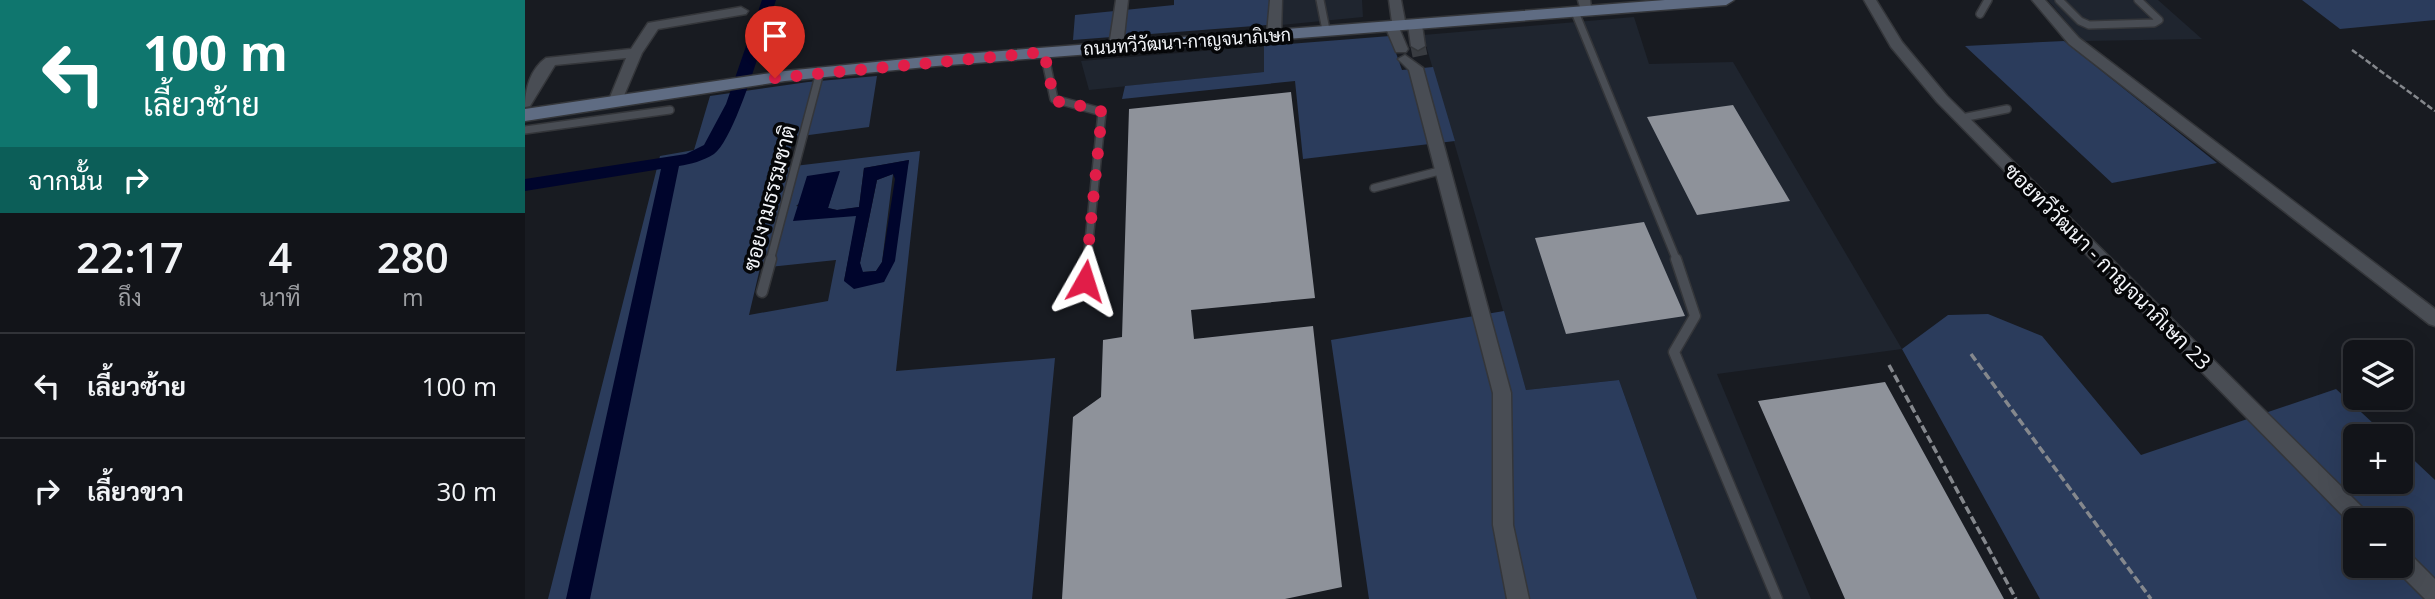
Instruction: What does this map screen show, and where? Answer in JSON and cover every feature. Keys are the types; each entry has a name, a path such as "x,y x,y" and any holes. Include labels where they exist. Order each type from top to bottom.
{"street":[{"path":"1116,46 1122,0"},
{"path":"1274,34 1276,0"},
{"path":"1395,0 1501,393 1503,525 1518,599"},
{"name":"ถนนทวีวัฒนา-กาญจนาภิเษก","path":"525,114 820,72 1116,46 1402,26 1582,8 1726,0"},
{"name":"ซอยทวีวัฒนา - กาญจนาภิเษก 23","path":"1870,0 1901,50 1962,118 2349,508"},
{"path":"2038,0 2074,41 2435,319"},
{"path":"615,102 635,53 653,26 741,10"},
{"path":"1402,26 1412,56"},
{"path":"525,103 545,65 551,61 635,53"},
{"path":"2413,572 2435,594"}],"lane":[{"path":"1320,0 1326,30"},
{"path":"1980,14 1988,0"},
{"path":"2059,0 2080,21 2089,25 2154,23 2159,20 2138,0"},
{"path":"1582,8 1683,276 1695,316 1674,352 1777,599"},
{"path":"1044,52 1054,99 1062,104 1096,107 1102,112 1085,281"},
{"name":"ซอยงามธรรมชาติ","path":"762,292 820,72"},
{"path":"1962,118 2007,109"},
{"path":"525,130 670,110"},
{"path":"1374,188 1443,170"}],"path":[{"path":"2352,50 2435,111"},
{"path":"1971,354 2151,599"},
{"path":"1889,365 2016,599"}],"shaded area":[{"path":"1174,0 1270,0 1267,25 1073,40 1075,15 1174,5"},
{"path":"1282,0 1362,0 1363,17 1281,25"},
{"path":"2048,0 2158,0 2202,39 2083,41"},
{"path":"2302,0 2435,0 2435,20 2340,29"},
{"path":"1634,17 1649,64 1733,62 1902,349 1717,374 1811,599 1697,599 1619,380 1526,390 1423,35"},
{"path":"1390,36 1402,70 1433,67 1455,141 1303,159 1295,81 1122,99 1125,86 1264,72 1264,46"},
{"path":"2064,41 2217,163 2112,183 1965,46"},
{"path":"1264,46 1264,72 1089,90 1081,61"},
{"path":"877,76 869,127 794,137 786,167 920,151 896,371 1055,358 1032,599 548,599 660,156 694,150 710,96 808,82","holes":["909,160 884,282 844,281 857,215 796,206 839,171 828,208 837,210 859,207 864,168","836,260 828,301 749,315 760,268"]},
{"path":"909,160 895,261 884,282 854,289 844,281 856,216 793,221 807,176 840,171 828,208 837,210 859,207 864,168","holes":["893,174 895,179 882,262 876,271 863,272 860,263 877,180"]},
{"path":"893,174 882,262 876,271 862,272 860,263 877,180"},
{"path":"1504,311 1526,390 1619,380 1697,599 1369,599 1331,340"},
{"path":"1988,314 2042,336 2141,455 2336,389 2343,395 2343,410 2359,410 2374,424 2343,424 2343,494 2413,494 2413,459 2435,480 2435,599 2040,599 1902,349 1948,315"}],"building":[{"path":"1291,92 1315,298 1191,310 1194,339 1313,326 1342,587 1285,599 1062,599 1073,417 1101,397 1103,340 1122,337 1129,109"},
{"path":"1733,105 1790,201 1697,215 1647,117"},
{"path":"1644,222 1685,316 1566,334 1535,238"},
{"path":"1885,382 2004,599 1845,599 1758,401"}],"waterway":[{"path":"525,185 690,159 710,149 734,104 769,0"},
{"path":"578,599 671,162"}],"tunnel":[{"path":"1418,46 1420,56"}],"route":[{"path":"775,78 1044,52 1054,99 1062,104 1096,107 1102,112 1085,281"}]}
